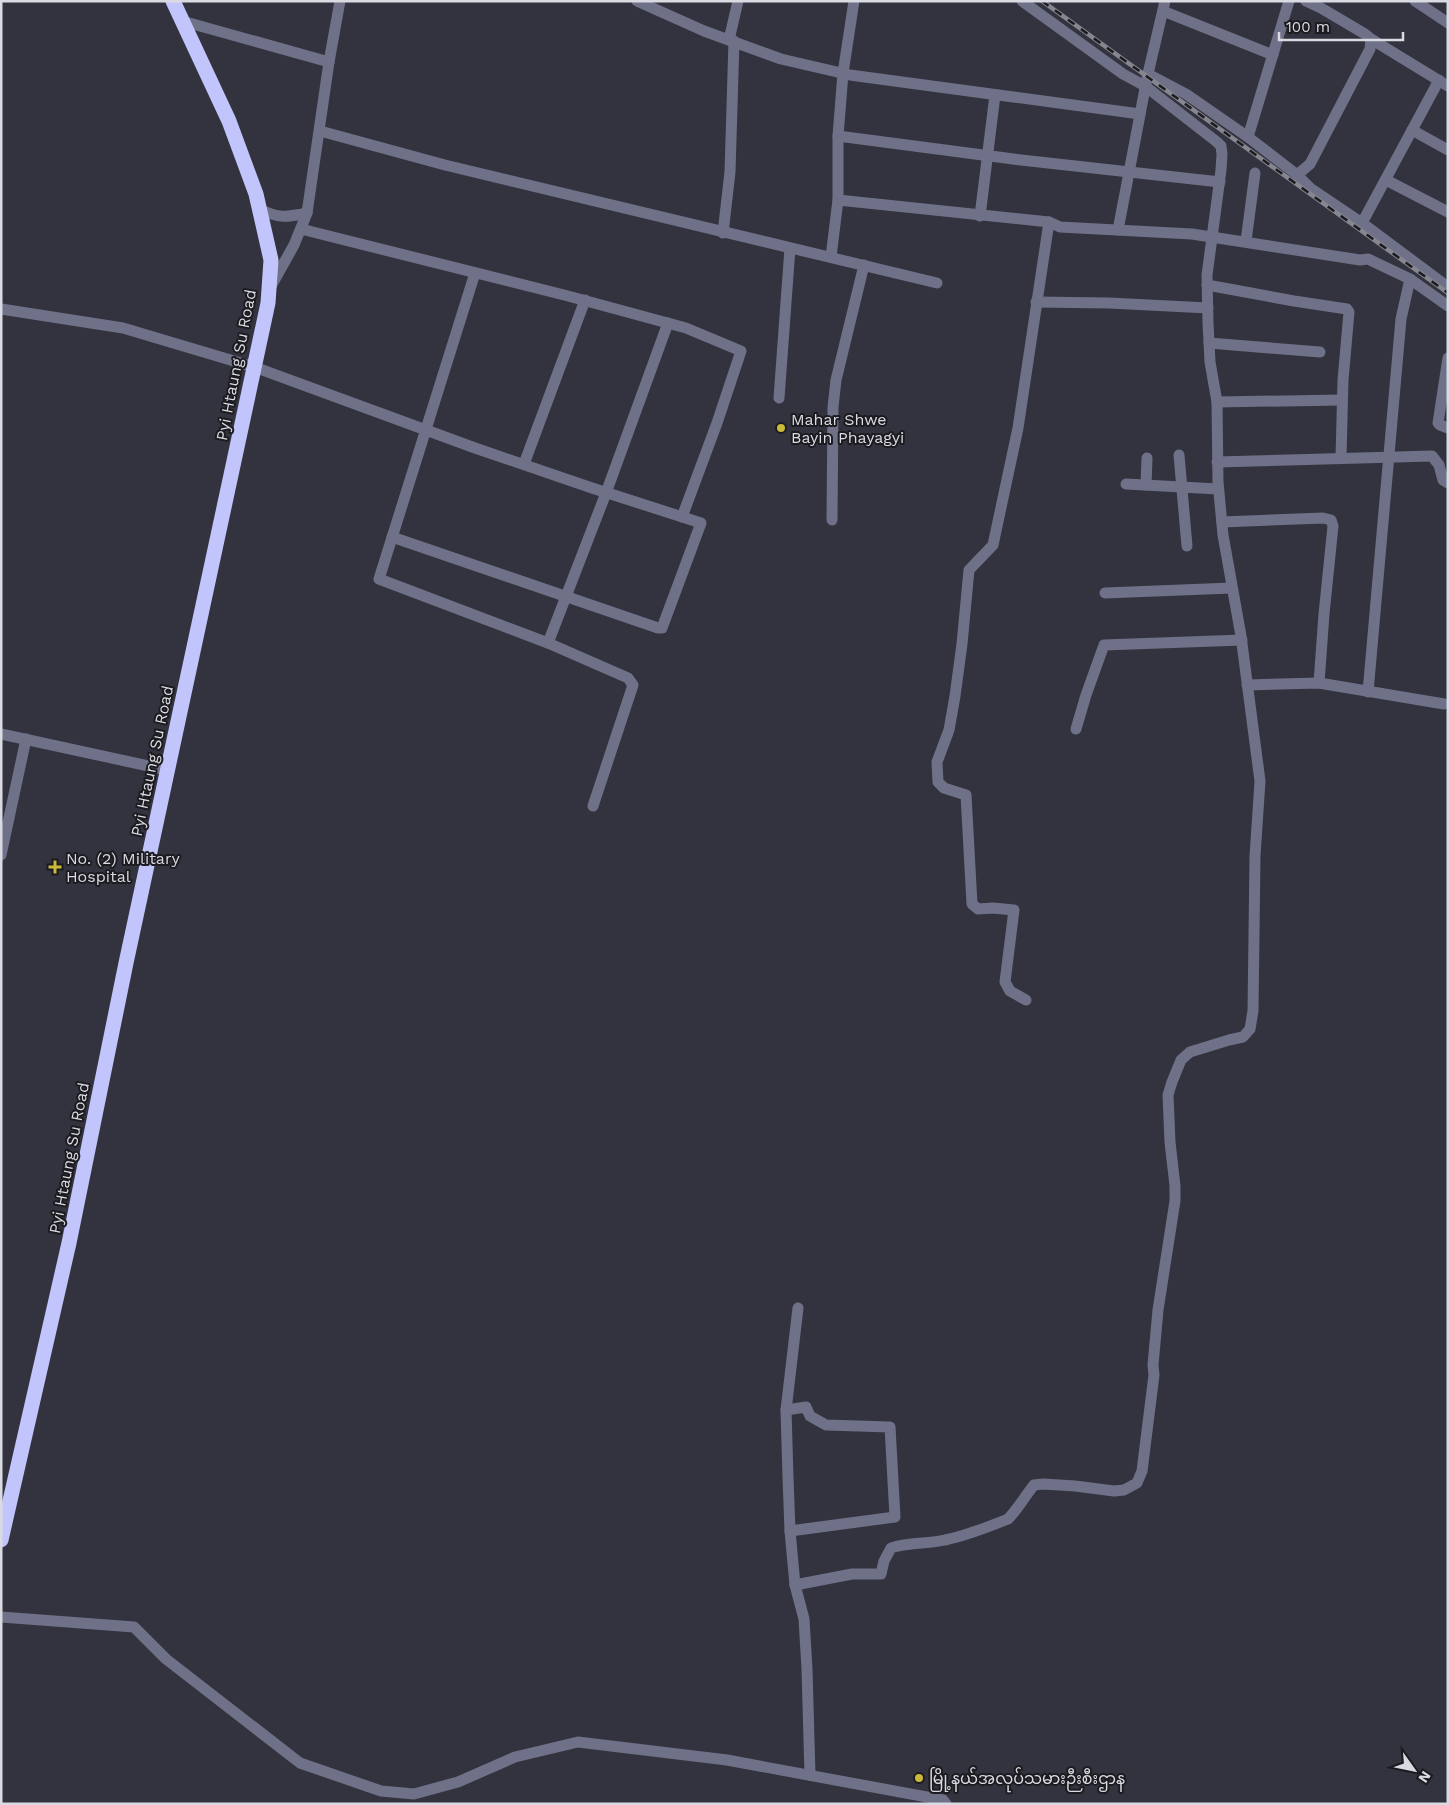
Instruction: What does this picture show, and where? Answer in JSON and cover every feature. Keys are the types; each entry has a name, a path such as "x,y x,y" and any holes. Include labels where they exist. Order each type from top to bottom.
{"highway":[{"name":"Pyi Htaung Su Road","path":"1,1540 69,1243 126,963 268,303 271,260 256,194 229,121 174,1"}],"street":[{"path":"269,289 294,245 308,213 329,62 340,1"},
{"path":"637,1 704,31 781,59 843,73 1140,114"},
{"path":"723,233 730,172 732,40 738,1"},
{"path":"831,257 838,200 838,136 843,73 854,1"},
{"path":"1022,1 1123,74 1186,94 1248,137 1297,175 1310,188 1446,282"},
{"path":"1248,137 1288,1"},
{"path":"1306,1 1323,4 1371,40 1444,81 1412,130 1362,224"},
{"path":"1416,1 1448,23"},
{"path":"1118,230 1146,80 1164,6 1273,55"},
{"path":"182,21 329,62"},
{"path":"1297,175 1310,164 1370,49 1371,40"},
{"path":"795,1585 852,1574 881,1574 890,1548 898,1545 915,1545 946,1540 1008,1519 1034,1485 1075,1486 1114,1491 1124,1490 1137,1483 1142,1471 1154,1375 1153,1365 1158,1310 1175,1201 1168,1094 1182,1060 1190,1052 1243,1037 1250,1029 1253,1011 1255,856 1260,781 1242,640 1232,588 1218,489 1217,402 1210,362 1207,285 1211,236 1220,182 1222,154 1221,146 1217,142 1146,80"},
{"path":"980,216 995,95"},
{"path":"1412,130 1448,150"},
{"path":"320,131 445,165 937,283"},
{"path":"838,136 987,156 1220,182"},
{"path":"1246,242 1256,174"},
{"path":"1386,180 1448,212"},
{"path":"838,200 1049,222 1060,227 1211,236 1360,260 1368,259 1410,279 1448,306"},
{"path":"260,209 279,217 291,217 308,213"},
{"path":"1026,1000 1010,991 1005,982 1014,910 978,909 972,904 966,795 944,788 938,782 937,762 949,730 955,696 962,644 968,570 993,545 1005,493 1018,428 1049,222"},
{"path":"300,230 585,300 686,328 741,351 718,423 682,517"},
{"path":"779,398 790,248"},
{"path":"832,520 833,406 836,380 864,265"},
{"path":"475,273 379,579 548,643 628,678 633,686 592,806"},
{"path":"1368,692 1380,571 1400,319 1410,279"},
{"path":"1207,285 1294,301 1347,308 1349,312 1342,400 1341,458"},
{"path":"524,464 585,300"},
{"path":"1036,302 1109,303 1208,308"},
{"path":"1,309 122,328 254,367 524,464 701,522 662,628 392,537"},
{"path":"548,643 668,323"},
{"path":"1209,343 1320,352"},
{"path":"1448,358 1438,423 1448,428"},
{"path":"1217,402 1342,400"},
{"path":"1179,455 1187,546"},
{"path":"1217,462 1432,456 1439,465 1443,480 1448,483"},
{"path":"1146,485 1147,458"},
{"path":"1126,484 1218,489"},
{"path":"1222,522 1324,518 1331,520 1333,526 1319,684"},
{"path":"1104,592 1232,588"},
{"path":"1076,729 1104,645 1242,640"},
{"path":"1247,685 1319,684 1444,704"},
{"path":"1,734 168,770"},
{"path":"1,855 26,739"},
{"path":"798,1308 786,1410 790,1531 795,1585 804,1620 810,1775"},
{"path":"786,1410 806,1407 810,1416 826,1424 890,1427 896,1518 790,1531"},
{"path":"1,1617 134,1627 166,1659 300,1763 381,1791 414,1794 458,1782 515,1757 578,1742 727,1760 942,1800 946,1804"}],"railway":[{"path":"1042,1 1448,293"}],"place":[{"name":"Mahar Shwe Bayin Phayagyi","path":"781,428"},
{"name":"No. (2) Military Hospital","path":"55,867"},
{"name":"မြို့နယ်အလုပ်သမားဉီးစီးဌာန","path":"919,1778"}]}
